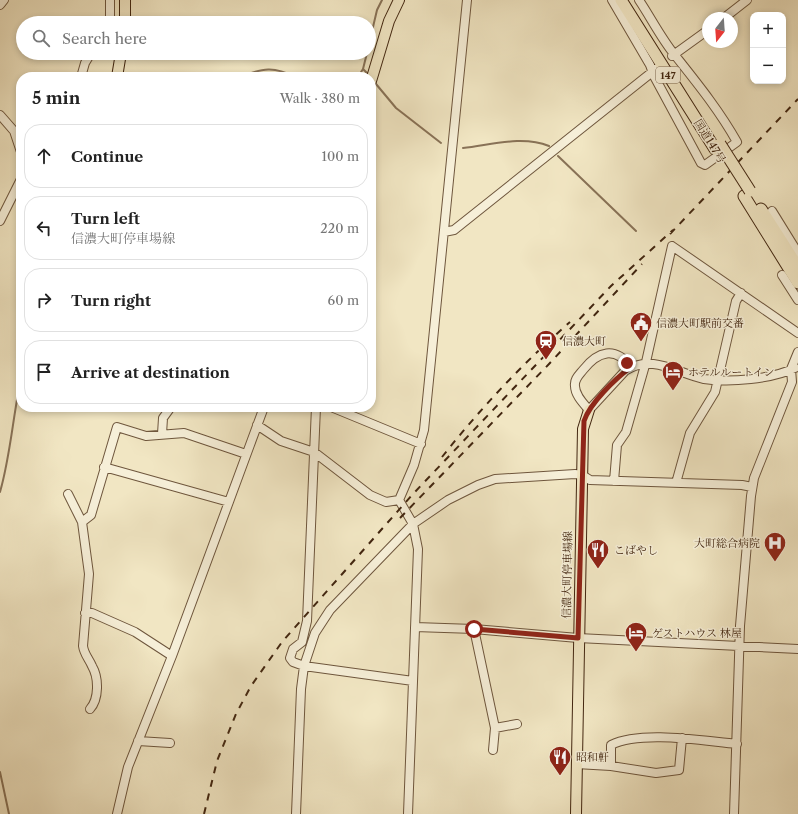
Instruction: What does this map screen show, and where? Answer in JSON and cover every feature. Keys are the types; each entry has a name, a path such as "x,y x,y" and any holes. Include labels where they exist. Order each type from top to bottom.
{"highway":[{"name":"国道147号","path":"621,0 717,146"},
{"name":"国道147号","path":"630,0 747,194 798,283"},
{"name":"国道147号","path":"747,194 798,267"}],"main road":[{"path":"125,0 125,16"},
{"path":"374,72 389,22 399,0"},
{"path":"118,72 120,60"},
{"name":"信濃大町停車場線","path":"576,814 583,429 589,410"}],"street":[{"path":"0,5 4,0"},
{"path":"110,0 110,16"},
{"path":"399,500 421,444 426,411 467,0"},
{"path":"612,0 655,70 702,165 705,165 737,142 696,79 673,56 639,0"},
{"path":"732,12 747,0"},
{"path":"673,56 702,34"},
{"path":"83,72 86,60"},
{"path":"444,232 454,230 655,70"},
{"path":"0,116 14,131 16,137"},
{"path":"0,221 16,189"},
{"path":"772,211 798,253"},
{"path":"614,481 617,445 626,432 646,362 672,246 798,333"},
{"path":"782,275 798,300"},
{"path":"676,483 690,433 711,399 718,380 736,301 741,293"},
{"path":"734,814 739,646 752,487 792,382 798,352"},
{"path":"631,367 624,359 610,353 597,357 586,366 576,378 574,388 589,410 619,377 631,367 646,362 694,376 718,380 748,380 795,368"},
{"path":"162,434 163,418 167,412"},
{"path":"117,814 124,779 172,656 262,412"},
{"path":"316,412 305,637 291,653 290,658 293,662 304,666 413,681"},
{"path":"343,412 421,444"},
{"path":"257,425 281,441 314,452 370,495 386,502 399,500"},
{"path":"82,522 91,515 117,427 146,436 184,433 246,454"},
{"path":"104,467 229,502"},
{"path":"296,814 301,689 304,666 315,633 330,610 413,524 448,500 486,482 504,478 582,475 590,480 742,484 752,487"},
{"path":"68,494 82,522 89,574 84,651 93,667 96,682 96,699 90,709"},
{"path":"399,500 413,524 418,549 408,814"},
{"path":"86,612 92,613 135,632 172,656"},
{"path":"415,627 474,629 578,638 798,649"},
{"path":"474,629 495,728 493,750"},
{"path":"495,728 516,724"},
{"path":"611,766 611,745 621,740 682,738 737,744"},
{"path":"576,764 611,766 656,773 679,770 682,738"},
{"path":"138,741 170,743"}],"waterway":[{"path":"376,16 382,0"},
{"path":"361,72 365,60"},
{"path":"363,69 366,72"},
{"path":"255,72 262,70 284,72"},
{"path":"376,84 396,108 441,143"},
{"path":"463,148 517,141 528,141 549,146"},
{"path":"558,156 636,231"},
{"path":"0,492 8,456 16,406"},
{"path":"0,772 9,814"}],"railway":[{"path":"670,234 798,99"},
{"path":"204,814 217,761 236,714 251,686 282,642 412,495 611,286 673,230"},
{"path":"400,518 549,364 642,264"},
{"path":"442,457 471,421 503,387 570,322"}],"place":[{"name":"信濃大町駅前交番","path":"641,342"},
{"name":"信濃大町","path":"546,360"},
{"name":"ホテルルートイン","path":"673,392"},
{"name":"大町総合病院","path":"775,562"},
{"name":"こばやし","path":"598,570"},
{"name":"ゲストハウス 林屋","path":"636,652"},
{"name":"昭和軒","path":"560,776"}],"route":[{"path":"474,629 578,638 584,421 589,410 619,377 631,367 627,363"}]}
